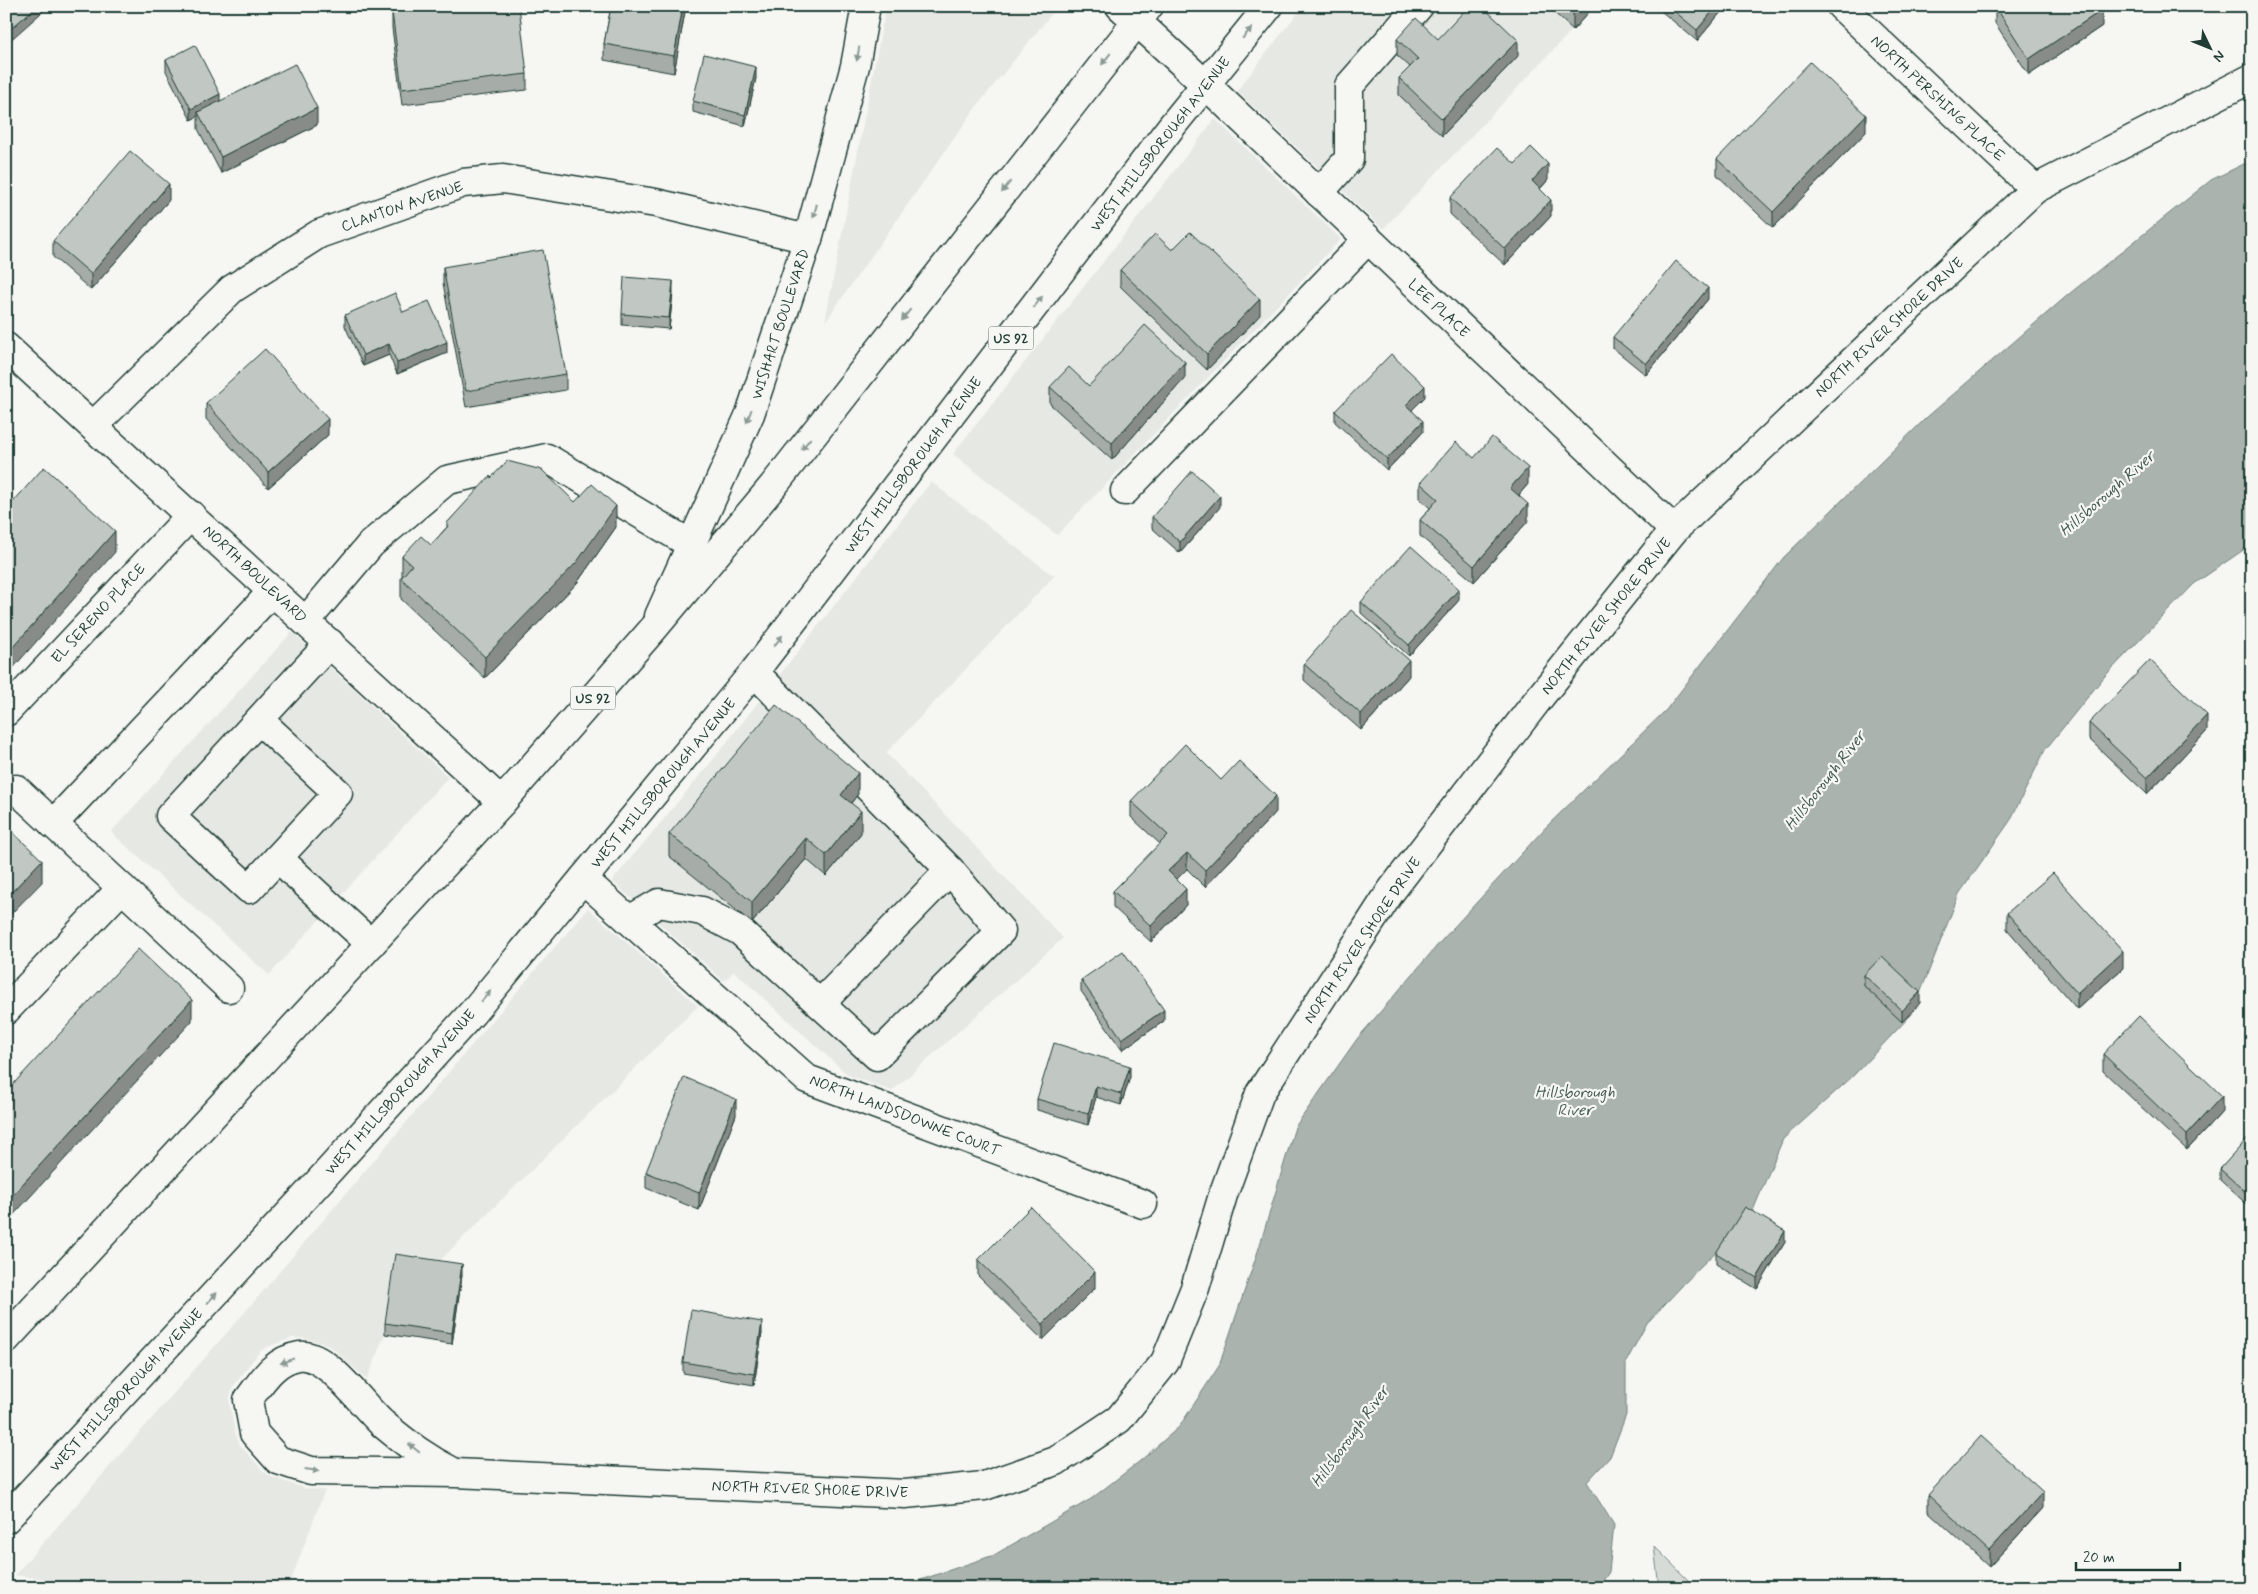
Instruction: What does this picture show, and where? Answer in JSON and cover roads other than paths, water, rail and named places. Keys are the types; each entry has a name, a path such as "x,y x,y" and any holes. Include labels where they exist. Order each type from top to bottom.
{"street":[{"name":"WISHART BOULEVARD","path":"654,628 750,414 808,239 855,66 866,6"},
{"name":"WEST HILLSBOROUGH AVENUE","path":"6,1519 308,1194 473,1012 754,672 1205,84 1270,6"},
{"path":"1319,193 1349,159 1349,86 1419,6"},
{"name":"NORTH PERSHING PLACE","path":"1841,6 2035,189"},
{"name":"LEE PLACE","path":"1135,11 1205,84 1674,530"},
{"name":"US 92","path":"6,1339 502,802 654,628 773,486 1135,11"},
{"name":"NORTH RIVER SHORE DRIVE","path":"455,1473 428,1460 381,1422 351,1389 322,1363 300,1356 275,1365 248,1400 254,1433 278,1460 311,1471 455,1473 905,1494 984,1486 1056,1461 1119,1419 1165,1362 1194,1288 1224,1195 1260,1094 1391,891 1540,697 1674,530 2035,189 2252,78"},
{"name":"CLANTON AVENUE","path":"94,426 232,289 320,234 410,200 463,183 503,179 656,203 808,239"},
{"path":"1125,491 1368,239"},
{"name":"NORTH BOULEVARD","path":"6,347 502,802"},
{"path":"306,621 371,544 447,480 547,458 692,545"},
{"name":"EL SERENO PLACE","path":"6,712 191,515"},
{"path":"53,824 273,590"},
{"path":"259,720 338,793 250,889 170,816 330,643"},
{"path":"628,920 659,903 702,912 740,931 877,1056 1001,931 950,870 754,672"},
{"path":"16,789 229,988"},
{"path":"278,858 371,944"},
{"path":"820,1004 950,870"},
{"name":"NORTH LANDSDOWNE COURT","path":"583,879 807,1079 1143,1204"},
{"path":"6,1010 122,888"}],"water":[{"name":"Hillsborough River","path":"2252,160 2252,544 2194,584 2104,677 2045,750 2010,821 1959,894 1912,1014 1852,1077 1783,1139 1749,1220 1699,1268 1647,1323 1626,1362 1626,1415 1610,1457 1587,1482 1614,1525 1609,1572 1598,1588 897,1588 994,1555 1091,1499 1140,1461 1179,1427 1219,1366 1259,1248 1295,1127 1357,1039 1442,940 1546,827 1666,710 1784,557 1926,418 2069,294 2211,180"}]}
